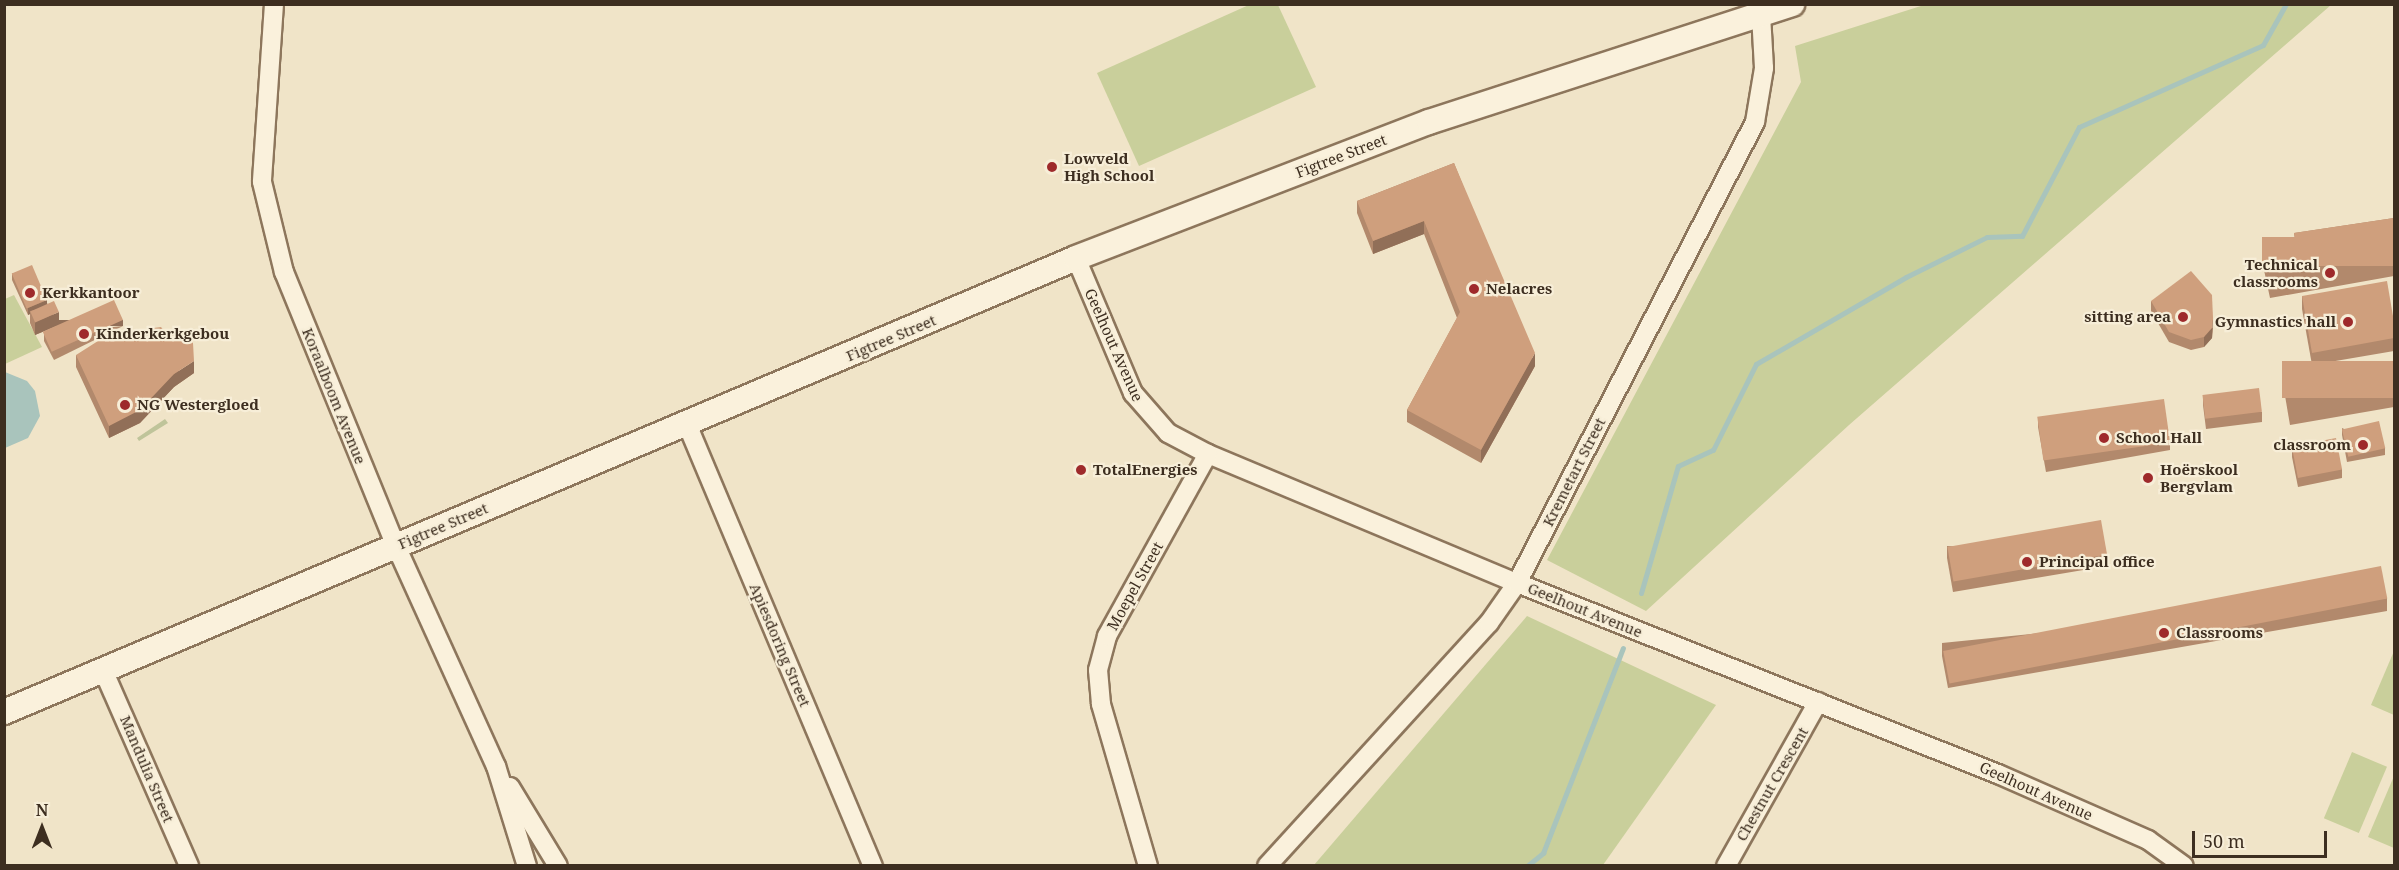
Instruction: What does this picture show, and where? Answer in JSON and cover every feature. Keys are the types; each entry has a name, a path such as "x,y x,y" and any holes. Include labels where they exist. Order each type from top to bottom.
{"street":[{"name":"Koraalboom Avenue","path":"274,4 262,182 284,272 396,546 496,765 558,866"},
{"name":"Figtree Street","path":"4,712 105,672 1076,258 1429,122 1792,4"},
{"name":"Kremetart Street","path":"1267,866 1489,623 1517,583 1755,122 1764,68 1761,14"},
{"name":"Geelhout Avenue","path":"1076,258 1140,403 1168,433 1208,454 1517,583 1998,774 2148,840 2184,866"},
{"name":"Apiesdoring Street","path":"687,424 873,866"},
{"name":"Moepel Street","path":"1148,866 1101,704 1098,670 1107,636 1208,454"},
{"name":"Mandulia Street","path":"105,672 189,866"},
{"name":"Chestnut Crescent","path":"1726,866 1818,702"},
{"name":"Koraalboom Avenue","path":"496,765 527,866"}],"green space":[{"path":"1251,4 1278,5 1316,87 1139,166 1097,73"},
{"path":"1924,5 2331,5 1849,425 1646,611 1547,560 1801,82 1795,46"},
{"path":"14,295 42,347 5,364 5,299"},
{"path":"165,419 168,423 139,441 137,438"},
{"path":"1527,616 1716,705 1603,865 1314,865"},
{"path":"2394,651 2394,715 2371,705"},
{"path":"2352,752 2387,767 2359,833 2324,818"},
{"path":"2394,776 2394,848 2368,837"}],"water":[{"path":"5,372 27,381 35,391 40,416 28,438 5,448"}],"building":[{"name":"Nelacres","path":"1454,163 1535,353 1481,450 1407,410 1460,312 1424,221 1373,241 1357,201"},
{"path":"2394,218 2394,237 2298,254 2294,233"},
{"path":"2262,237 2394,237 2394,266 2262,266"},
{"name":"Kerkkantoor","path":"32,265 47,300 27,309 12,274"},
{"name":"sitting area","path":"2191,271 2212,295 2213,318 2212,328 2204,337 2191,340 2169,332 2151,301"},
{"name":"Gymnastics hall","path":"2387,281 2394,322 2394,338 2312,353 2302,296"},
{"name":"Kinderkerkgebou","path":"114,300 123,320 52,352 43,332"},
{"path":"54,301 59,312 35,323 30,312"},
{"name":"NG Westergloed","path":"161,327 169,337 174,328 193,343 194,361 174,374 140,410 109,426 76,355 109,334"},
{"path":"2282,361 2394,361 2394,398 2282,398"},
{"path":"2259,388 2262,412 2205,419 2202,395"},
{"name":"School Hall","path":"2164,399 2170,443 2043,460 2037,417"},
{"name":"classroom","path":"2379,421 2385,448 2348,457 2342,430"},
{"path":"2336,438 2342,469 2298,478 2292,447"},
{"name":"Principal office","path":"2101,520 2107,554 1953,582 1947,547"},
{"name":"Classrooms","path":"2381,566 2387,598 1949,683 1943,651"}],"waterway":[{"path":"1641,593 1678,466 1713,450 1756,364 1906,277 1987,237 2022,236 2079,127 2263,45 2286,4"},
{"path":"1527,866 1543,853 1623,648"}],"place":[{"name":"Lowveld High School","path":"1052,167"},
{"name":"Technical classrooms","path":"2330,273"},
{"name":"Nelacres","path":"1474,289"},
{"name":"Kerkkantoor","path":"30,293"},
{"name":"sitting area","path":"2183,317"},
{"name":"Gymnastics hall","path":"2348,322"},
{"name":"Kinderkerkgebou","path":"84,334"},
{"name":"NG Westergloed","path":"125,405"},
{"name":"School Hall","path":"2104,438"},
{"name":"classroom","path":"2363,445"},
{"name":"TotalEnergies","path":"1081,470"},
{"name":"Hoërskool Bergvlam","path":"2148,478"},
{"name":"Principal office","path":"2027,562"},
{"name":"Classrooms","path":"2164,633"}]}
